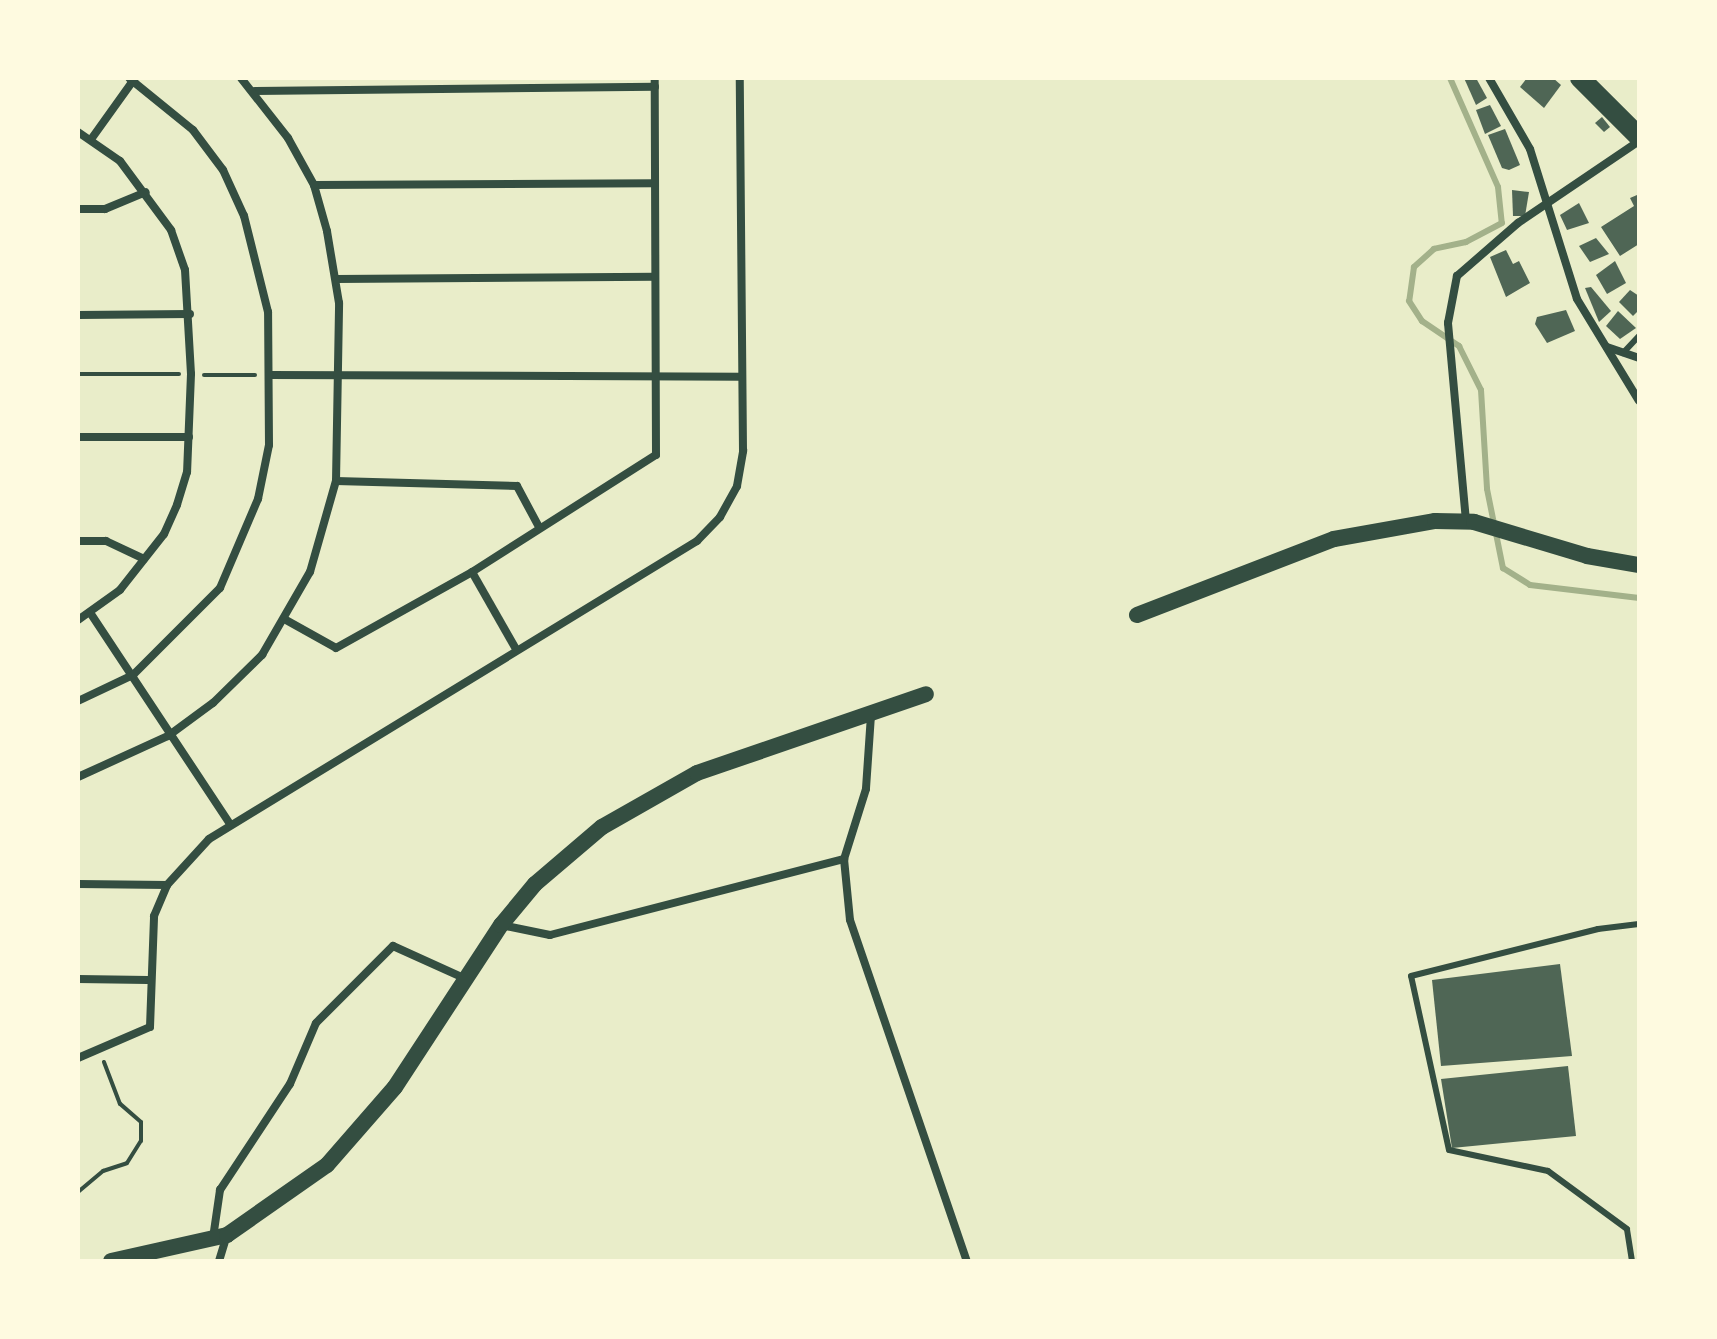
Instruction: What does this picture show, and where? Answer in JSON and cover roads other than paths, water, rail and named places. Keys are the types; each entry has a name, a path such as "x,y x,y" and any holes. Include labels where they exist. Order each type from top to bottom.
{"highway":[{"path":"1580,78 1639,139"}],"main road":[{"path":"1137,615 1334,539 1393,525 1470,521 1587,556 1639,565"},
{"path":"111,1261 220,1237 327,1165 395,1087 501,925 564,858 640,802 697,773 926,694"}],"street":[{"path":"78,777 168,736 223,694 262,655 286,620 310,572 336,481 336,279 314,185 255,91 241,78"},
{"path":"78,1058 150,1027 148,980 154,916 167,885 209,839 697,541 720,517 737,486 741,463 740,78"},
{"path":"1489,78 1530,149 1577,299 1639,401"},
{"path":"78,701 133,675 220,588 243,544 269,445 268,312 244,216 223,170 193,130 133,79 92,138"},
{"path":"255,91 655,82 656,455 472,572 336,648 286,620"},
{"path":"78,132 92,138 146,192 171,230 185,270 190,314 191,374 187,472 177,505 144,559 120,590 91,614 78,620"},
{"path":"1470,521 1448,323 1450,295 1457,276 1518,223 1548,207 1639,139"},
{"path":"314,185 655,183"},
{"path":"78,209 105,209 146,192"},
{"path":"336,279 655,277"},
{"path":"78,315 190,314"},
{"path":"1607,347 1639,358"},
{"path":"270,375 655,374 742,377"},
{"path":"78,437 189,437"},
{"path":"336,481 517,486 539,527"},
{"path":"78,541 106,541 144,559"},
{"path":"472,572 516,649"},
{"path":"91,614 133,675 168,736 230,824"},
{"path":"871,715 866,789 844,859 850,920 967,1261"},
{"path":"501,925 550,935 844,859"},
{"path":"78,884 167,885"},
{"path":"219,1261 220,1190 290,1084 316,1023 393,946 464,978"},
{"path":"78,979 148,980"}],"lane":[{"path":"1623,353 1639,336"},
{"path":"1632,1261 1627,1229 1548,1171 1449,1150 1411,976 1598,929 1639,924"}],"waterway":[{"path":"1450,78 1498,187 1502,223 1466,242 1434,249 1414,267 1409,301 1422,321 1459,346 1481,390 1487,489 1503,568 1530,585 1639,598"}]}
